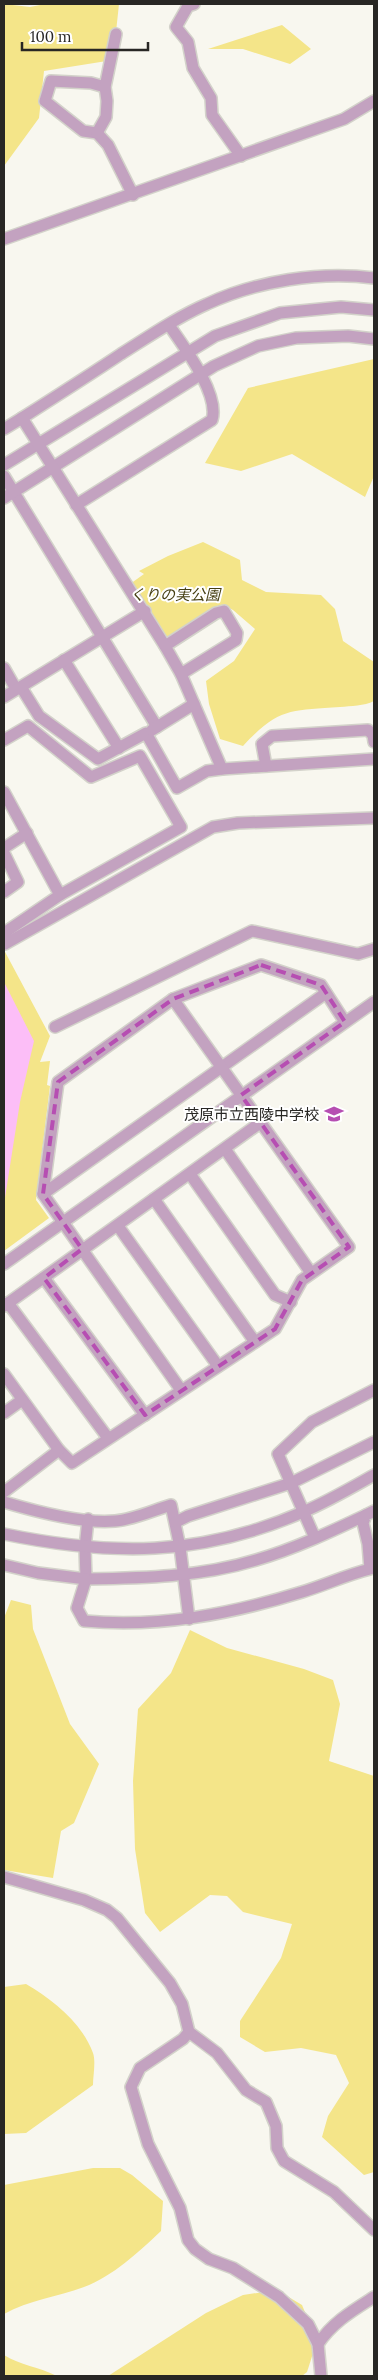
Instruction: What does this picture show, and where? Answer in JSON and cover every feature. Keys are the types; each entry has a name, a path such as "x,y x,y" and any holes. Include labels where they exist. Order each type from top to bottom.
{"street":[{"path":"190,4 176,27 188,42 193,68 211,98 212,115 241,156"},
{"path":"97,133 106,117 108,100 105,86 116,34"},
{"path":"105,86 91,83 51,81 45,101 62,117 83,131 97,133 108,145 133,195"},
{"path":"4,239 344,119 374,101"},
{"path":"4,429 169,325 206,304 247,290 298,279 330,276 374,278"},
{"path":"4,464 187,351 215,336 280,313 340,307 374,310"},
{"path":"76,506 212,420 214,412 202,373 169,325"},
{"path":"9,495 202,373 258,346 296,338 348,336 374,340"},
{"path":"22,418 37,445 145,611 165,646 194,704 222,769"},
{"path":"4,476 9,495 102,637 157,727"},
{"path":"4,697 145,611"},
{"path":"165,646 216,613 224,612 237,632 236,640 180,674"},
{"path":"64,660 119,748"},
{"path":"4,668 39,716 98,759 157,727 194,704"},
{"path":"4,740 28,726 91,778 140,756 181,827 60,895 4,933"},
{"path":"266,766 262,744 272,736 368,730 373,735 374,742"},
{"path":"146,733 177,788 207,771 374,759"},
{"path":"4,793 60,895"},
{"path":"4,942 5,944 213,827 238,823 374,818"},
{"path":"4,848 27,834"},
{"path":"4,853 18,882 4,892"},
{"path":"55,1027 252,931 358,954 374,948"},
{"path":"181,1390 43,1194 58,1082 173,999 261,965 320,985 345,1022"},
{"path":"43,1194 326,993"},
{"path":"4,1374 59,1450 72,1463 275,1329 302,1280 349,1247 173,999"},
{"path":"4,1264 374,1002"},
{"path":"108,1438 6,1305 260,1124"},
{"path":"225,1149 311,1274"},
{"path":"190,1174 275,1295 291,1302"},
{"path":"154,1199 255,1342"},
{"path":"118,1226 218,1366"},
{"path":"44,1278 145,1415"},
{"path":"315,1538 278,1454 312,1422 374,1390"},
{"path":"4,1413 22,1400"},
{"path":"176,1522 188,1516 291,1483 374,1442"},
{"path":"4,1492 59,1450"},
{"path":"4,1534 85,1548 118,1550 180,1546 248,1532 304,1512 374,1476"},
{"path":"4,1502 27,1509 88,1519 116,1521 171,1505 180,1546 188,1619"},
{"path":"88,1519 85,1548 86,1579 77,1608 84,1621 161,1622 215,1615 303,1592 344,1575 370,1569 368,1544 362,1523 370,1513"},
{"path":"4,1565 38,1573 86,1579 182,1575 255,1561 315,1538 370,1513"},
{"path":"4,1877 84,1900 107,1910 154,1961 170,1983 182,2004 189,2032 217,2053 246,2090 266,2102 276,2126 277,2148 284,2160 334,2192 374,2230"},
{"path":"189,2032 183,2039 140,2068 131,2087 148,2144 180,2208 188,2240 195,2249 209,2260 233,2268 279,2297 308,2324 318,2344 321,2376"},
{"path":"318,2344 327,2331 343,2315 374,2297"}],"highlighted area":[{"path":"261,965 321,985 345,1022 241,1095 349,1247 302,1280 275,1329 145,1415 44,1278 82,1249 43,1194 58,1082 173,999"}],"green space":[{"path":"4,4 30,7 45,4 119,4 113,60 44,71 39,118 4,166"},
{"path":"282,25 311,49 290,64 243,49 208,49"},
{"path":"374,359 374,476 365,497 292,454 241,471 205,463 248,388"},
{"name":"くりの実公園","path":"203,542 240,560 242,580 266,592 321,595 335,609 343,641 374,662 374,701 357,706 309,709 286,713 266,724 243,746 220,739 209,704 206,681 234,661 255,629 233,610 224,605 225,608 165,640 130,584 144,574 139,571 168,556"},
{"path":"4,950 50,1036 40,1062 50,1061 47,1085 50,1086 36,1200 49,1218 4,1251"},
{"path":"11,1600 31,1605 33,1629 70,1724 99,1764 74,1823 61,1831 53,1878 4,1870 4,1618"},
{"path":"190,1630 227,1648 304,1669 333,1680 340,1704 329,1761 374,1776 374,2172 364,2175 322,2137 328,2116 349,2083 336,2055 301,2048 265,2052 240,2037 240,2021 281,1958 292,1924 243,1912 227,1896 210,1895 160,1932 145,1913 135,1849 133,1781 138,1709 171,1673"},
{"path":"26,1984 56,2005 82,2032 94,2057 93,2085 26,2133 4,2134 4,1987"},
{"path":"93,2168 120,2168 132,2175 163,2201 161,2231 125,2263 94,2283 23,2305 4,2314 4,2185"},
{"path":"277,2290 302,2305 317,2341 307,2372 302,2376 108,2376 206,2313 243,2295"},
{"path":"4,2355 16,2361 57,2376 4,2376"}],"shaded area":[{"path":"4,982 34,1041 20,1102 4,1204"}],"place":[{"name":"茂原市立西陵中学校","path":"334,1114"}]}
